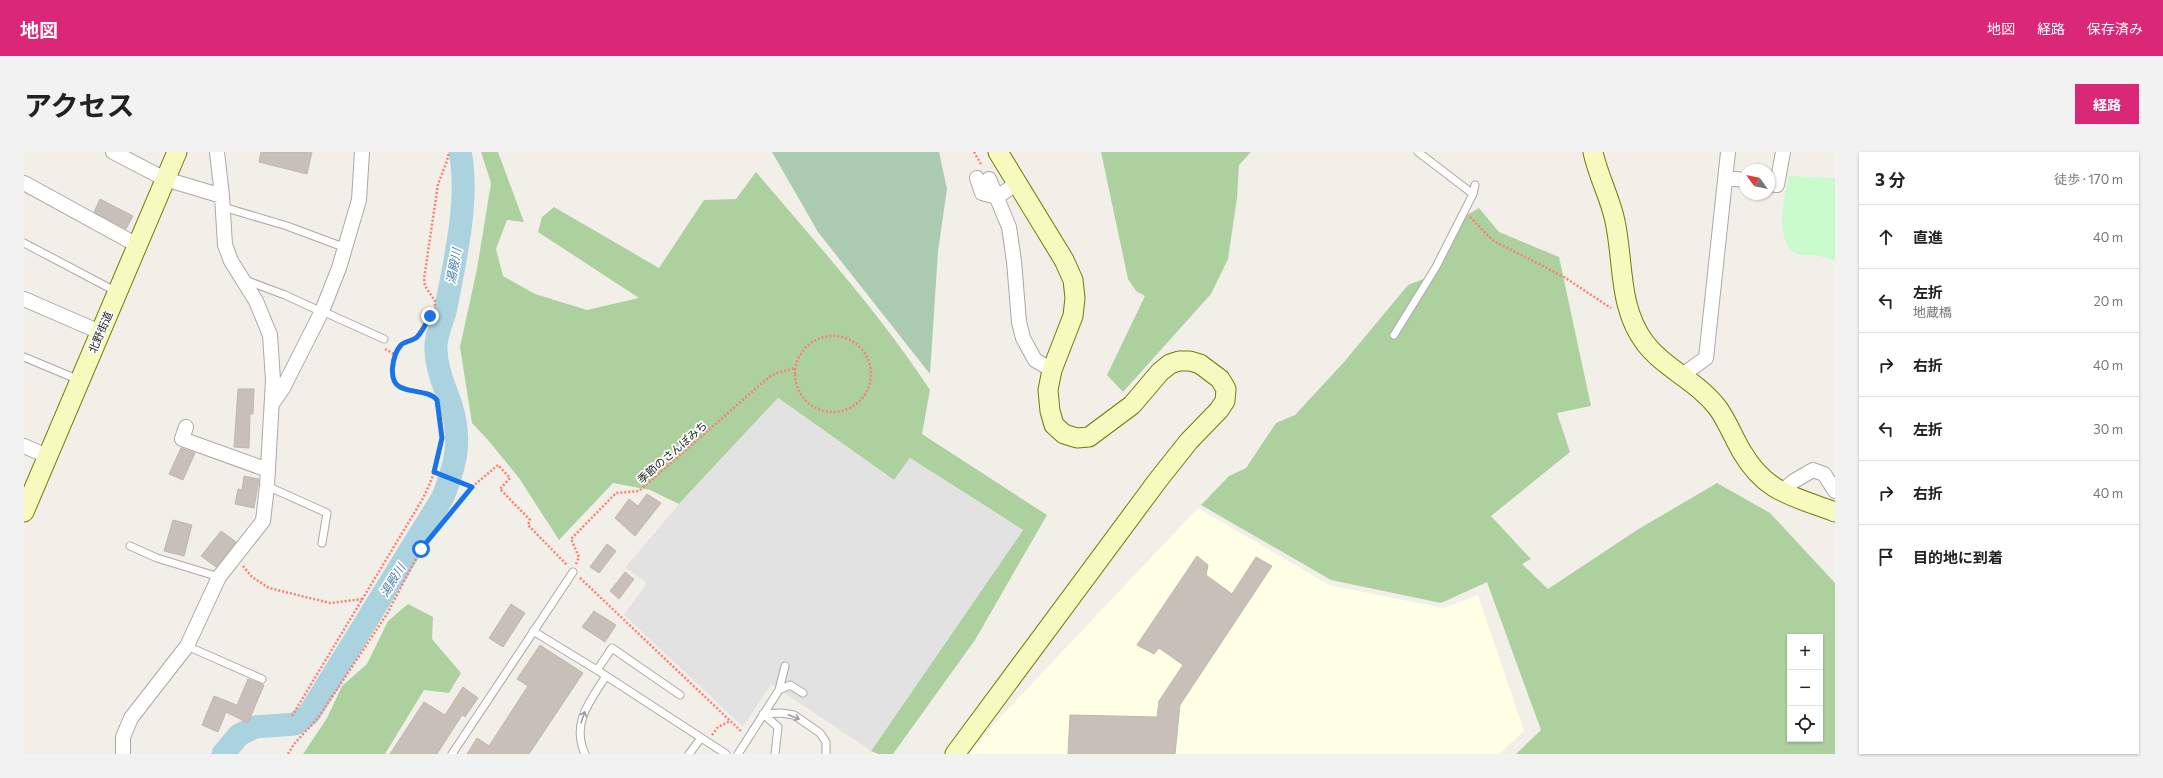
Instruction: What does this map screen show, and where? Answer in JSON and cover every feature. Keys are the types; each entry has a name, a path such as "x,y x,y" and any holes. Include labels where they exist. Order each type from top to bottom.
{"street":[{"path":"113,152 166,179 223,202"},
{"name":"北野街道","path":"24,512 177,152"},
{"path":"122,754 123,737 131,718 187,646 219,577 236,558 263,521 267,486 273,380 270,335 245,280 231,261 226,249 223,202 217,152"},
{"path":"272,404 283,388 322,312 346,248 359,200 362,152"},
{"path":"955,754 1158,480 1189,441 1219,410 1225,401 1226,389 1220,379 1200,364 1190,361 1179,361 1170,364 1160,372 1132,404 1118,414 1099,432 1089,437 1077,438 1064,434 1054,426 1050,411 1048,390 1052,370 1073,316 1075,298 1073,280 1064,260 1016,184 998,152"},
{"path":"1593,152 1615,220 1623,288 1631,317 1639,334 1650,350 1704,393 1718,408 1741,451 1758,476 1782,491 1835,512"},
{"path":"1681,376 1706,358 1728,152"},
{"path":"1775,185 1777,185 1783,152"},
{"path":"983,178 997,197 1009,227 1014,261 1019,322 1023,338 1035,360 1052,370"},
{"path":"1726,178 1739,179"},
{"path":"24,183 137,245"},
{"path":"997,197 1016,184"},
{"path":"24,299 100,332"},
{"path":"186,427 182,439 268,470"},
{"path":"24,446 47,456"},
{"path":"1782,491 1794,481 1813,470 1824,474 1835,491"}],"lane":[{"path":"1418,152 1470,192"},
{"path":"1394,335 1436,268 1465,211 1470,192 1475,185"},
{"path":"223,202 346,248"},
{"path":"24,243 117,292"},
{"path":"245,280 286,295 384,339"},
{"path":"24,357 80,380"},
{"path":"267,486 327,513 322,543"},
{"path":"130,546 157,558 219,577"},
{"path":"452,754 573,572"},
{"path":"533,631 597,670 726,754"},
{"path":"187,646 262,679"},
{"path":"597,670 612,648 680,695"},
{"path":"738,754 779,690 785,666"},
{"path":"585,754 580,744 579,733 582,715 606,676"},
{"path":"779,690 790,685 803,693"},
{"path":"763,714 781,713 794,715 820,733 826,742 826,754"},
{"path":"763,714 778,727 775,754"},
{"path":"688,754 701,738"}],"path":[{"path":"292,716 422,500 436,472 442,438 437,400 431,395 398,386 393,377 392,368 401,345 417,337 435,308 435,301 425,286 424,279 438,184 449,152"},
{"path":"1465,211 1492,240 1564,277 1619,313 1631,317"},
{"path":"832,336 847,339 859,346 867,356 871,369 870,380 866,393 858,403 846,410 833,413 820,410 808,404 800,394 795,381 795,368 800,356 808,345 820,338 832,336"},
{"name":"季節のさんぽみち","path":"573,572 579,557 571,539 616,493 638,492 769,377 795,368"},
{"path":"288,754 294,744 318,718 387,614 421,549 472,487 498,465 510,478 500,489 530,520 528,525 548,544 573,572 748,738"},
{"path":"436,472 472,487"},
{"path":"236,558 252,577 265,586 330,603 363,599"},
{"path":"711,737 718,727 730,721"}],"shaded area":[{"path":"772,152 939,152 947,189 938,251 930,374 818,232"},
{"path":"778,398 894,480 910,458 1023,530 871,751 771,684 743,727 624,615 647,583 625,568 679,504"},
{"path":"1198,508 1329,585 1443,608 1478,595 1524,731 1499,754 970,754 989,729"}],"green space":[{"path":"481,152 498,152 524,222 507,220 496,249 503,276 535,294 587,310 639,298 538,232 542,217 554,207 659,268 704,200 736,199 756,172 868,305 890,333 930,390 922,434 1047,515 975,640 893,754 878,754 871,751 1023,530 910,458 894,480 778,398 679,504 650,490 613,483 559,540 519,478 472,423 460,347 477,269 491,183"},
{"path":"1101,152 1251,152 1239,165 1237,198 1228,259 1211,294 1123,392 1107,375 1145,296 1136,291 1128,279"},
{"path":"1789,176 1835,178 1835,260 1814,255 1801,255 1792,250 1786,243 1782,220"},
{"path":"1479,208 1499,232 1559,257 1591,406 1557,413 1570,452 1491,516 1531,559 1522,564 1548,589 1637,530 1717,483 1770,513 1835,583 1835,754 1516,754 1541,730 1487,582 1441,603 1331,580 1201,505 1229,476 1246,468 1276,423 1295,415 1344,362 1408,285 1429,277 1458,220"},
{"path":"408,604 433,617 432,639 461,673 449,693 424,690 385,754 303,754 327,718 342,686 367,664 388,621"}],"building":[{"path":"261,152 312,152 307,174 259,162"},
{"path":"100,199 133,216 126,229 94,212"},
{"path":"238,389 254,389 253,414 250,414 249,448 234,447"},
{"path":"181,448 195,453 183,480 169,474"},
{"path":"244,476 259,479 254,508 235,504 238,489 242,490"},
{"path":"647,494 661,503 635,536 615,518 629,499 638,506"},
{"path":"173,520 192,525 184,556 164,551"},
{"path":"221,531 236,542 216,567 201,556"},
{"path":"607,544 616,551 599,573 590,567"},
{"path":"1197,556 1208,565 1206,575 1232,594 1256,557 1272,566 1180,705 1175,754 1068,754 1070,715 1157,717 1159,701 1183,665 1159,648 1154,654 1137,645"},
{"path":"625,572 634,579 619,599 610,591"},
{"path":"511,604 525,613 503,647 489,638"},
{"path":"594,611 616,625 605,642 582,627"},
{"path":"540,645 583,673 529,754 467,754 477,738 489,746 528,686 517,679"},
{"path":"248,679 264,685 248,723 226,712 218,732 202,725 214,696 237,705"},
{"path":"463,687 478,698 465,717 462,715 437,754 390,754 424,702 445,715"}],"waterway":[{"name":"湯殿川","path":"223,754 239,735 255,727 295,724 309,714 443,497 454,462 457,441 451,405 438,368 436,344 438,332 445,312 460,232 463,190 463,170 460,152"}],"route":[{"path":"421,549 472,487 434,472 438,461 442,438 440,411 435,397 401,388 396,384 393,377 392,368 401,345 417,337 430,316"}]}
